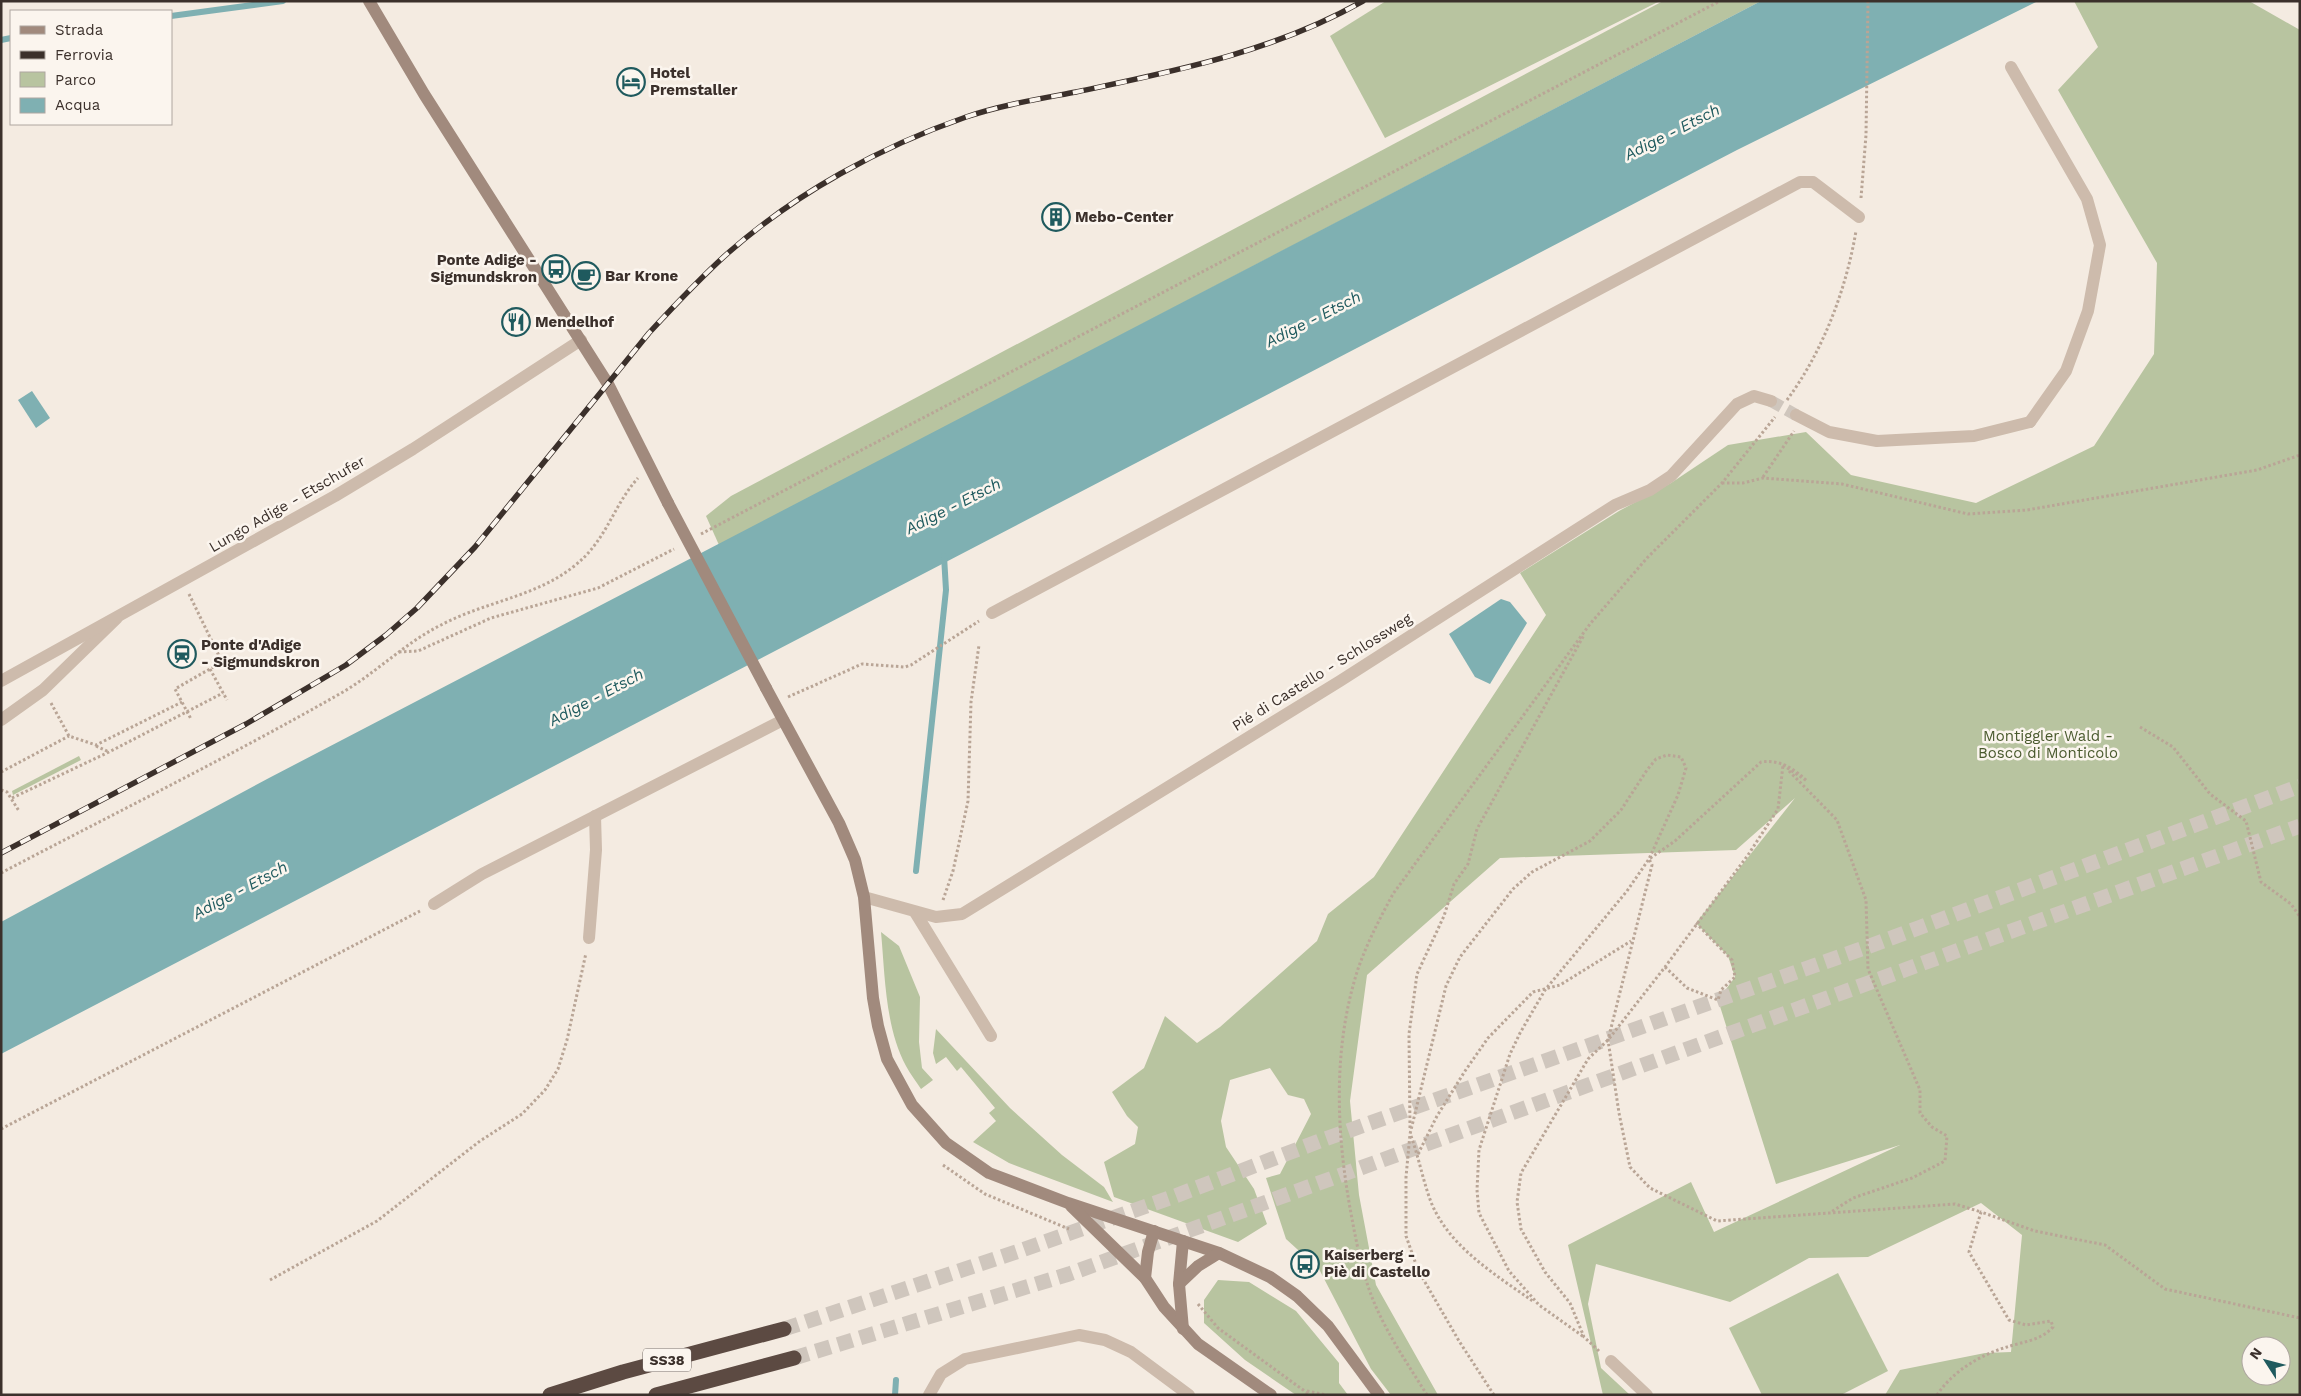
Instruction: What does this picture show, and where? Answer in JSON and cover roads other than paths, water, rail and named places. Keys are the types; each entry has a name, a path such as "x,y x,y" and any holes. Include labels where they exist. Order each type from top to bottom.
{"highway":[{"name":"SS38","path":"550,1395 623,1372 784,1329"},
{"name":"SS38","path":"656,1395 794,1358"}],"main road":[{"path":"371,5 424,94 608,384 668,503 839,823 855,860 864,897 873,998 878,1026 888,1059 912,1104 946,1142 989,1173 1068,1203 1219,1253 1263,1273 1297,1296 1328,1326 1379,1395"},
{"path":"1068,1203 1145,1278 1183,1329 1198,1344 1271,1395"},
{"path":"1145,1278 1148,1252 1154,1231"},
{"path":"1183,1241 1179,1284 1183,1329"},
{"path":"1179,1284 1198,1266 1219,1253"}],"street":[{"path":"1800,416 1829,432 1877,441 1974,436 2030,422 2066,371 2088,311 2100,245 2087,199 2012,67"},
{"path":"992,613 1800,182 1813,182 1859,217"},
{"name":"Lungo Adige - Etschufer","path":"1,681 182,582 413,449 581,340"},
{"name":"Pié di Castello - Schlossweg","path":"864,897 936,917 962,914 1340,681 1615,505 1650,490 1671,476 1737,404 1754,396 1776,405"},
{"path":"1,720 43,690 121,615"},
{"path":"434,904 482,874 783,720"},
{"path":"589,938 596,850 595,816"},
{"path":"914,912 991,1036"},
{"path":"929,1395 941,1374 965,1359 1079,1336 1105,1340 1131,1352 1189,1395"},
{"path":"1611,1361 1647,1395"}],"water":[{"name":"Adige - Etsch","path":"1761,1 2038,1 1737,150 1,1054 1,922 269,778"},
{"path":"32,391 50,418 36,428 18,400"},
{"path":"1501,599 1510,602 1527,623 1490,684 1475,677 1449,634"}],"waterway":[{"path":"172,16 283,1"},
{"path":"1,40 10,38"},
{"path":"916,871 946,590 944,556"},
{"path":"895,1395 896,1380"}],"tunnel":[{"path":"1771,401 1796,415"},
{"path":"784,1329 1019,1251 1175,1196 1325,1139 1867,947 2300,786"},
{"path":"794,1358 1069,1274 2300,826"}],"railway":[{"path":"1,853 246,724 346,665 386,635 417,608 475,547 649,333 678,302 707,272 754,231 811,192 871,157 902,142 966,117 1006,106 1150,76 1223,58 1294,34 1329,19 1363,1"}],"place":[{"name":"Hotel Premstaller","path":"631,82"},
{"name":"Mebo-Center","path":"1056,217"},
{"name":"Ponte Adige - Sigmundskron","path":"556,269"},
{"name":"Bar Krone","path":"586,276"},
{"name":"Mendelhof","path":"516,322"},
{"name":"Ponte d'Adige - Sigmundskron","path":"182,654"},
{"name":"Kaiserberg - Piè di Castello","path":"1305,1264"}],"park label":[{"name":"Montiggler Wald - Bosco di Monticolo","path":"2048,744"}]}
